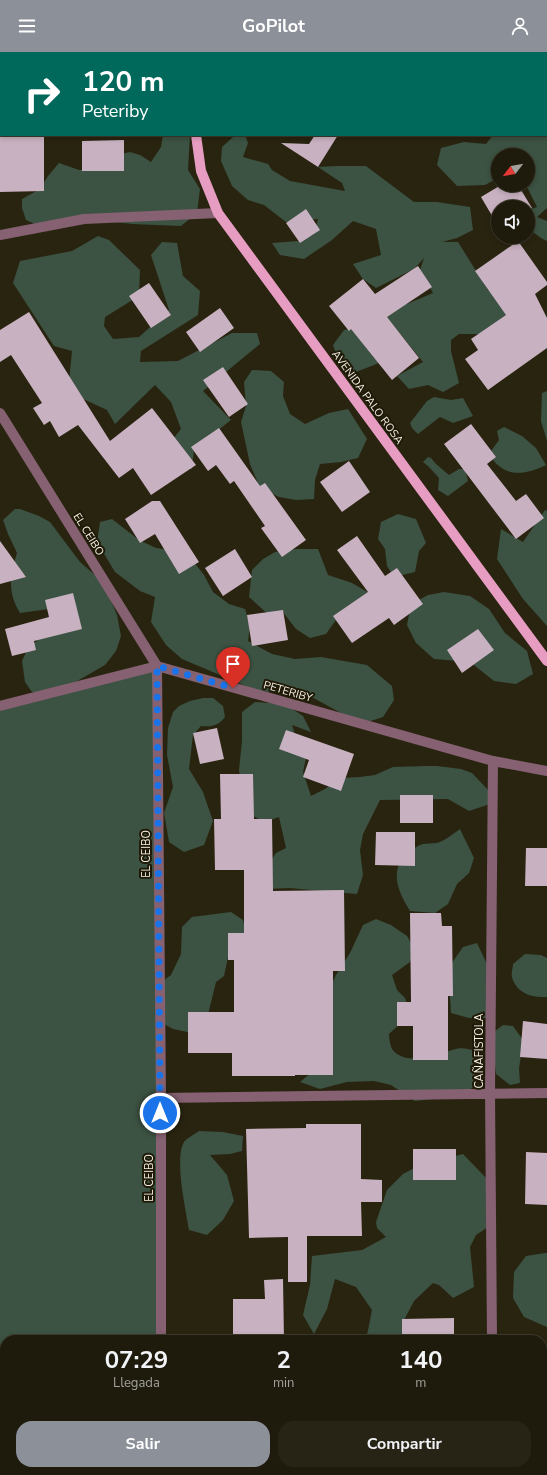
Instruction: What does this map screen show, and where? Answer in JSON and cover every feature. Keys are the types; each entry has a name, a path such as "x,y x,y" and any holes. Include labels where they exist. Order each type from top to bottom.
{"main road":[{"name":"AVENIDA PALO ROSA","path":"196,136 201,171 218,214 547,661"}],"street":[{"path":"0,235 84,219 218,214"},
{"name":"EL CEIBO","path":"0,413 157,666 161,1335"},
{"path":"0,706 157,666"},
{"name":"PETERIBY","path":"157,666 493,761 547,771"},
{"name":"CAÑAFISTOLA","path":"492,1335 490,1093 493,761"},
{"path":"160,1098 547,1093"}],"green space":[{"path":"163,136 190,136 188,170 200,189 197,213 181,226 132,224 89,219 48,230 26,220 22,208 22,199 40,189 48,176 59,163 79,170 97,169 112,156 130,152 140,155 151,162 161,147"},
{"path":"229,136 245,136 248,143 243,157 268,164 272,170 290,181 345,191 342,183 318,167 366,166 414,202 437,202 470,207 473,230 457,238 442,242 458,242 488,290 508,302 530,301 479,334 459,334 451,340 451,351 459,383 443,392 428,385 409,389 397,376 423,362 397,330 379,363 351,374 338,359 333,345 344,330 351,329 393,283 407,304 433,293 420,270 424,258 414,269 376,288 363,279 353,264 381,255 376,229 353,221 332,240 304,259 280,255 272,243 298,241 314,234 318,219 286,222 264,205 248,200 232,186 221,161 222,147 233,137"},
{"path":"492,136 547,136 547,208 537,217 547,221 547,241 535,234 535,208 537,207 535,200 534,200 530,192 535,192 535,148 491,148 491,182 485,185 457,186 437,165 441,148 464,142 486,144"},
{"path":"98,236 109,240 140,270 139,296 105,317 104,326 113,339 139,337 169,310 151,255 162,242 177,243 183,276 200,291 198,315 141,351 140,362 178,361 232,333 257,333 260,344 203,391 231,420 194,449 192,469 176,468 159,456 181,429 171,402 155,385 115,424 107,410 68,392 72,351 54,346 13,283 20,261 72,251"},
{"path":"252,370 271,371 284,382 283,396 290,414 305,424 329,413 348,409 367,439 358,458 341,462 320,464 315,480 314,499 296,500 279,497 260,488 250,464 241,422 246,406 244,382"},
{"path":"547,391 547,441 541,421 542,393"},
{"path":"434,397 451,400 463,398 473,416 453,423 440,417 418,434 412,428 410,423 427,401"},
{"path":"504,427 522,436 536,448 546,465 538,469 522,473 514,473 507,471 495,462 489,454 499,440 497,431"},
{"path":"428,457 449,475 459,469 465,469 468,481 448,496 438,490 439,478 423,462"},
{"path":"15,509 20,509 50,522 80,562 95,575 107,591 117,615 121,636 116,651 105,665 72,684 157,666 160,983 171,975 181,954 182,927 192,917 231,912 243,920 247,937 235,947 228,957 224,976 216,982 205,1027 192,1033 173,1029 160,1022 161,1335 0,1335 0,706 44,695 32,692 25,682 22,661 27,650 42,636 59,633 49,609 20,613 16,605 11,590 11,576 17,553 3,520"},
{"path":"545,510 547,511 547,626 523,599 497,559 501,529 523,542"},
{"path":"398,514 416,519 426,543 419,551 415,572 394,577 387,566 385,549 378,539 381,522"},
{"path":"112,519 139,540 156,548 170,550 189,556 204,575 213,592 229,604 245,609 250,625 248,641 272,654 295,659 321,657 367,665 392,686 394,700 383,717 361,724 308,695 258,691 182,659 166,645 151,622 155,597 140,591 115,572 97,542 100,522"},
{"path":"296,549 318,549 328,575 352,583 376,597 338,617 326,634 310,638 296,629 282,611 270,616 249,597 252,570 263,559 275,552"},
{"path":"444,592 470,596 489,609 505,633 527,651 533,674 516,684 494,681 470,662 434,659 416,643 407,625 411,604 428,595"},
{"path":"203,698 213,698 223,706 225,717 214,725 201,726 193,735 189,769 203,792 213,821 204,845 184,852 169,842 164,813 173,787 167,755 168,728 173,712 179,706 190,701"},
{"path":"255,702 285,704 303,716 311,732 292,725 298,744 306,758 303,772 311,796 325,789 340,778 375,775 393,767 437,766 461,769 472,773 493,795 490,804 469,811 448,799 380,800 363,834 360,850 363,875 357,894 289,888 267,889 266,868 276,853 286,848 279,817 265,822 251,815 243,799 239,770 242,741 242,712"},
{"path":"460,829 474,858 469,873 457,884 448,904 435,913 410,911 400,893 398,884 398,867 402,859 408,852 418,846 439,842"},
{"path":"376,919 391,925 407,936 416,952 410,962 392,975 397,990 405,998 409,1010 404,1020 389,1034 392,1049 398,1055 405,1058 422,1058 458,1048 477,1051 481,1064 478,1079 471,1089 459,1096 415,1101 391,1085 374,1081 347,1082 320,1089 300,1082 312,1072 325,999 336,975 350,953 363,925"},
{"path":"477,943 495,981 489,1018 469,1018 451,1013 450,997 446,984 449,967 463,947"},
{"path":"525,954 541,955 547,958 547,997 536,997 525,993 517,987 514,982 512,975 513,964"},
{"path":"503,1025 513,1026 523,1040 519,1069 520,1083 510,1085 496,1074 494,1058 495,1031"},
{"path":"199,1131 223,1132 243,1136 242,1151 230,1154 210,1155 227,1175 234,1201 223,1220 207,1235 189,1230 180,1172 181,1150 184,1142"},
{"path":"463,1154 489,1181 494,1223 476,1235 470,1247 474,1287 453,1298 439,1285 433,1283 414,1301 402,1324 402,1335 367,1335 372,1310 356,1287 335,1279 327,1309 314,1334 303,1315 310,1285 312,1256 362,1250 386,1237 377,1228 376,1222 387,1190 403,1174 420,1165"},
{"path":"547,1253 547,1327 524,1317 513,1298 514,1272 526,1256"}],"building":[{"path":"0,136 44,136 44,191 0,192"},
{"path":"314,136 337,136 318,167 281,143 309,144"},
{"path":"124,140 124,171 82,171 82,141"},
{"path":"491,191 522,192 527,200 491,200 491,214 481,197"},
{"path":"306,209 320,230 300,243 286,223"},
{"path":"514,244 520,244 547,282 547,285 535,294 547,318 547,348 488,390 465,359 478,350 471,339 506,315 475,271"},
{"path":"418,266 432,287 387,317 419,358 392,380 351,329 349,331 329,306 363,279 375,294"},
{"path":"149,283 171,315 151,328 129,296"},
{"path":"220,308 234,328 200,352 186,332"},
{"path":"29,312 110,441 152,408 196,465 151,495 133,468 119,478 78,425 59,437 50,421 44,425 33,408 42,403 11,355 0,362 0,330"},
{"path":"223,367 248,404 229,417 203,380"},
{"path":"471,424 496,457 487,464 516,501 526,494 544,518 516,539 444,444"},
{"path":"219,428 260,486 265,483 306,540 282,557 261,528 265,526 234,481 230,484 216,465 208,471 191,447"},
{"path":"349,461 370,492 342,512 320,482"},
{"path":"152,501 160,501 199,562 179,574 155,534 140,543 125,519"},
{"path":"357,536 385,576 397,568 423,604 394,625 389,618 352,643 333,616 368,592 337,550"},
{"path":"0,541 26,577 0,584"},
{"path":"235,549 252,577 223,596 205,568"},
{"path":"73,593 82,629 34,641 36,650 12,656 5,629 49,617 45,600"},
{"path":"283,610 288,640 252,646 247,615"},
{"path":"478,629 494,650 462,673 447,650"},
{"path":"217,728 224,759 200,764 193,733"},
{"path":"286,730 354,754 341,791 303,777 309,760 279,749"},
{"path":"220,774 253,774 254,819 272,819 273,891 344,890 345,971 333,971 333,1075 232,1076 232,1053 188,1053 188,1012 234,1012 234,960 228,960 228,933 244,933 244,870 215,870 214,819 221,819"},
{"path":"400,795 433,795 433,823 400,823"},
{"path":"376,832 415,832 415,866 375,865"},
{"path":"526,848 547,848 547,886 525,886"},
{"path":"410,913 441,913 442,926 452,926 453,996 448,996 448,1060 413,1060 413,1026 397,1026 397,1002 411,1002"},
{"path":"523,1021 547,1024 547,1059 520,1057"},
{"path":"306,1124 361,1124 361,1179 382,1180 382,1202 361,1202 362,1236 307,1236 307,1282 288,1282 288,1237 249,1238 246,1129 306,1128"},
{"path":"413,1149 456,1149 456,1180 413,1180"},
{"path":"526,1152 547,1153 547,1205 525,1204"},
{"path":"283,1279 284,1335 233,1335 233,1299 265,1299 264,1280"},
{"path":"454,1318 454,1335 402,1335 402,1319"}],"route":[{"path":"160,1113 157,666 233,688"}]}
